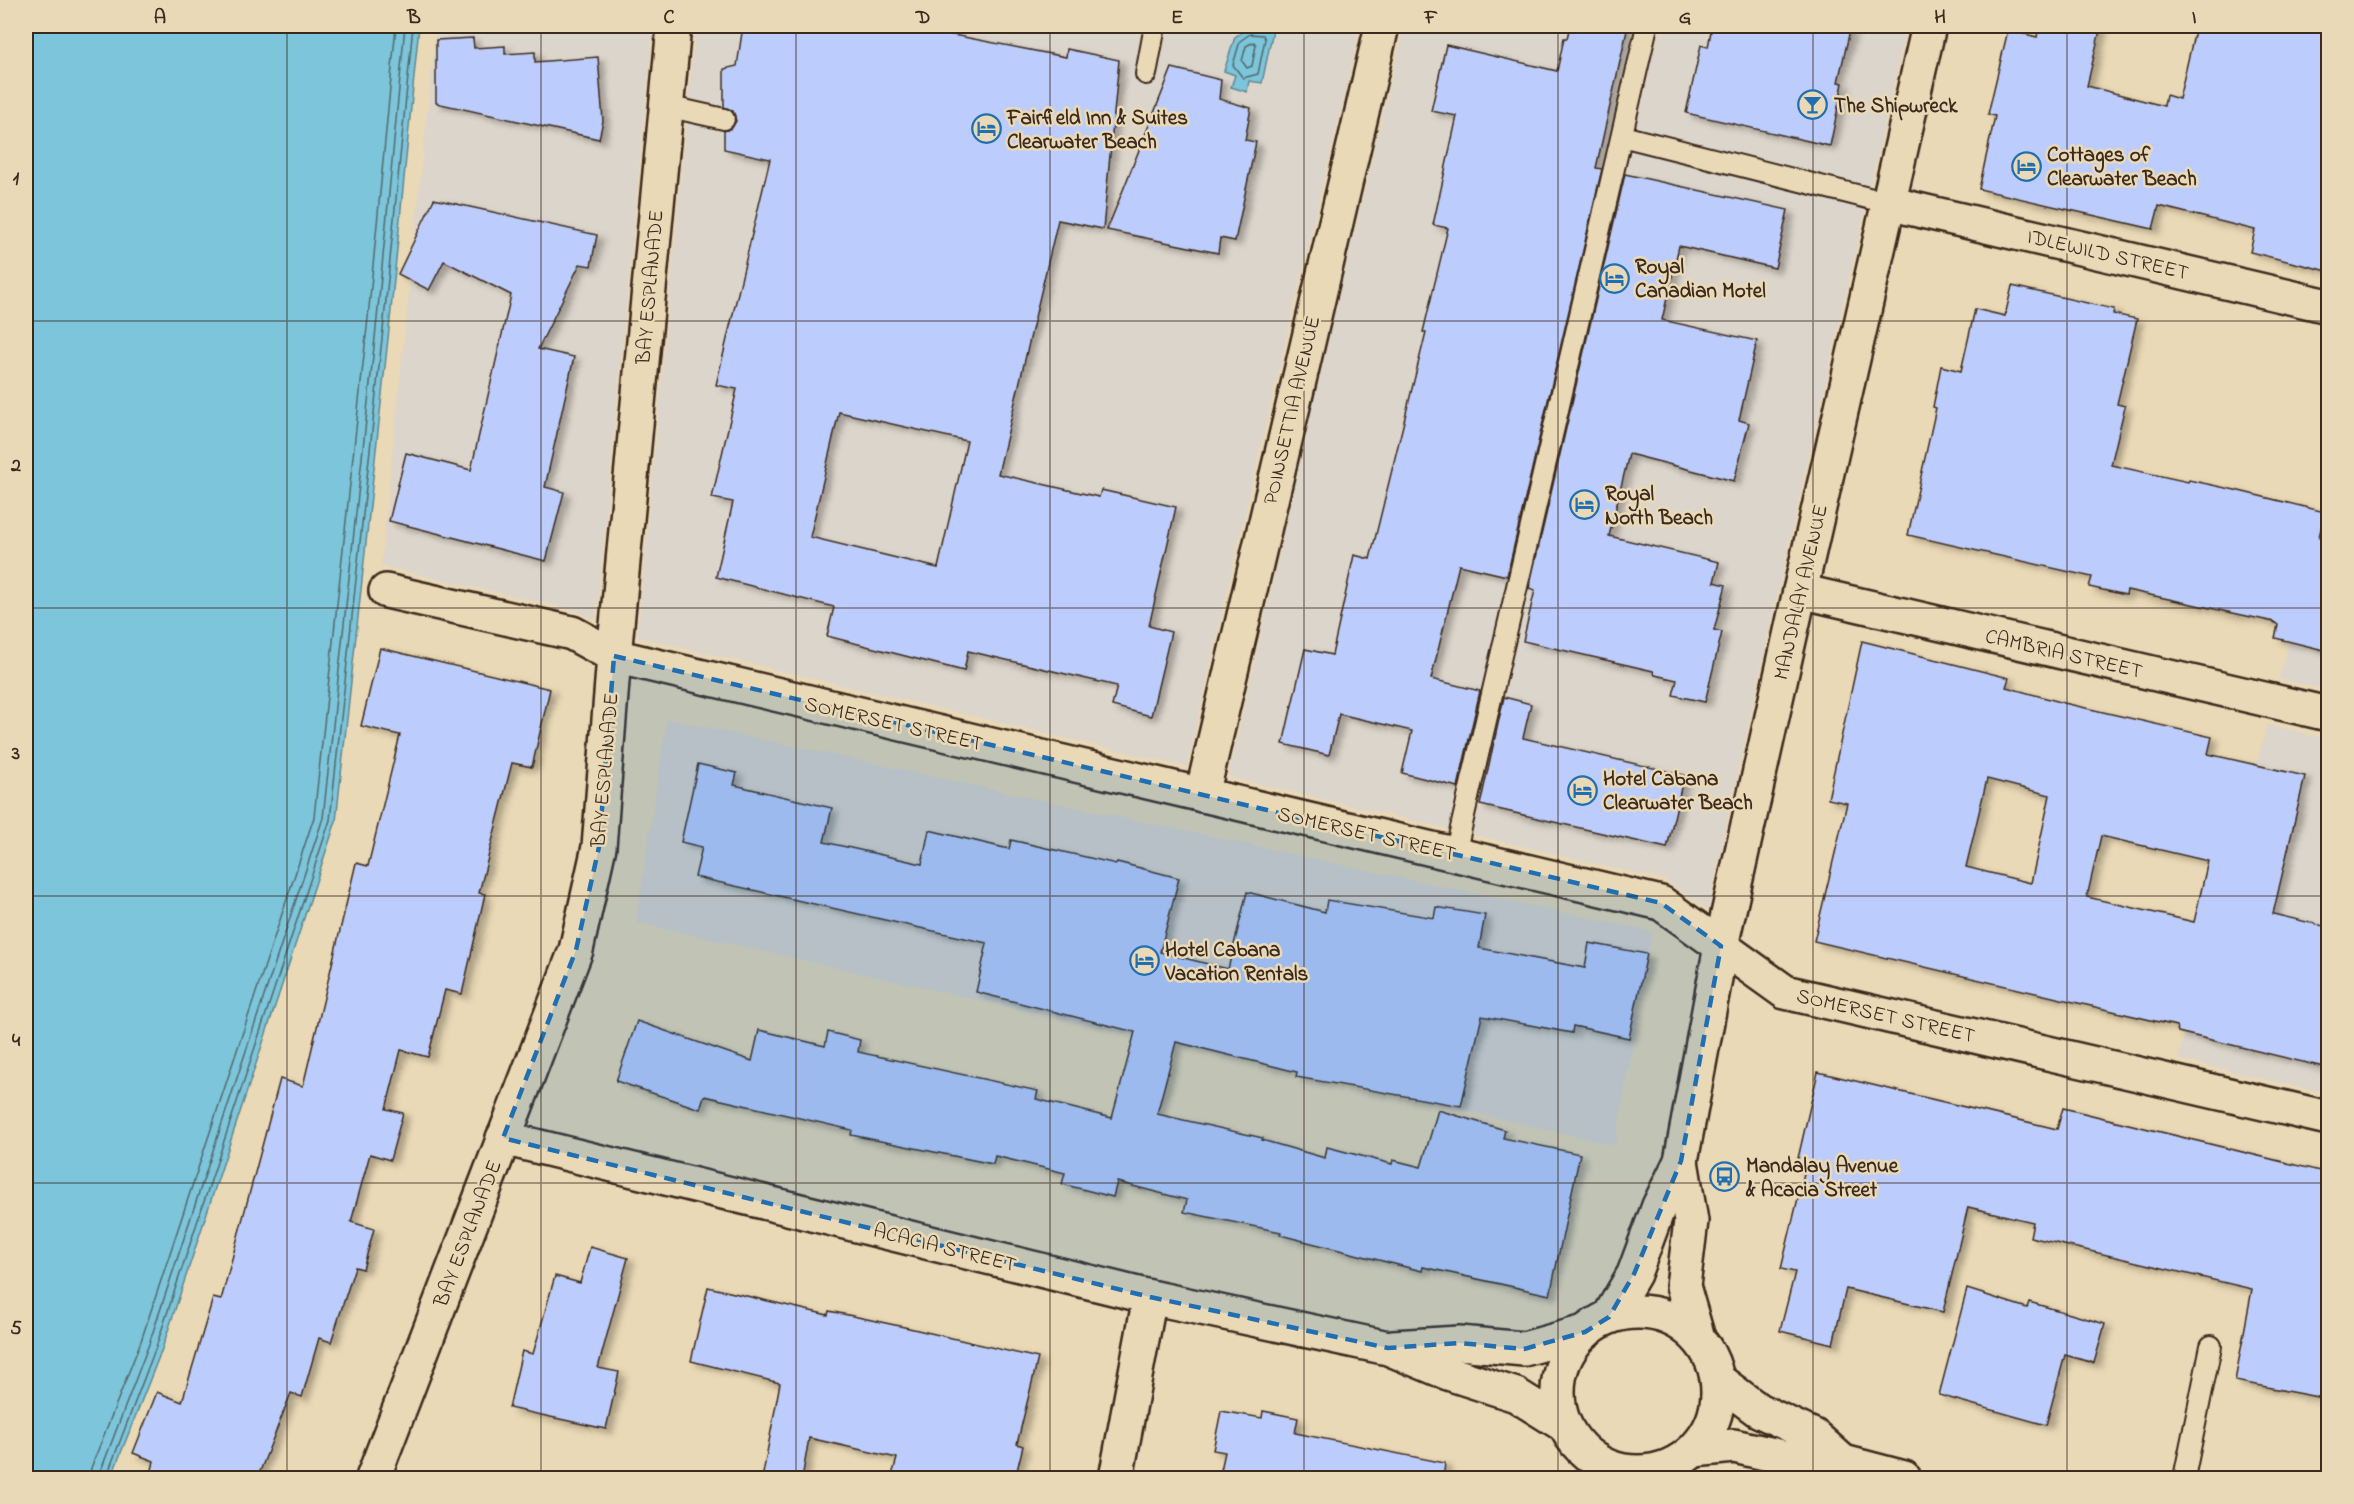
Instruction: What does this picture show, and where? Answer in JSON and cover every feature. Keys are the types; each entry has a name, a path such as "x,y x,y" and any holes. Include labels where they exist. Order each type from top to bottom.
{"street":[{"name":"BAY ESPLANADE","path":"373,1479 576,950 599,847 614,656 674,26"},
{"name":"POINSETTIA AVENUE","path":"1202,795 1301,363 1382,26"},
{"name":"MANDALAY AVENUE","path":"1597,1324 1634,1274 1659,1206 1681,1161 1721,946 1929,26"},
{"name":"IDLEWILD STREET","path":"1888,203 2328,306"},
{"name":"SOMERSET STREET","path":"386,591 572,633 614,656 1661,903 1785,992 2328,1118"},
{"name":"CAMBRIA STREET","path":"1800,591 2328,714"},
{"name":"ACACIA STREET","path":"503,1138 1150,1297 1388,1348 1449,1373 1516,1395 1564,1425"},
{"name":"MANDALAY AVENUE","path":"1681,1161 1691,1221 1683,1286 1698,1338"},
{"path":"1116,1479 1150,1297"},
{"path":"1679,1464 1710,1430 1718,1406 1718,1380 1711,1358 1698,1338 1679,1323 1656,1314 1632,1312 1597,1324 1571,1347 1562,1365 1558,1385 1558,1405 1564,1425 1587,1465 1604,1465 1629,1472 1653,1471 1679,1464 1734,1446 1796,1460 1843,1462 1904,1479"},
{"name":"ACACIA STREET","path":"1388,1348 1459,1342 1524,1349 1597,1324"},
{"path":"1718,1380 1758,1410 1814,1436 1843,1462"}],"lane":[{"path":"1146,74 1155,26"},
{"path":"1455,854 1647,26"},
{"path":"666,106 724,119"},
{"path":"1622,136 1888,203"},
{"path":"2184,1479 2211,1346"}],"highlighted area":[{"path":"614,656 1661,903 1721,946 1681,1161 1634,1274 1609,1317 1585,1332 1524,1349 1459,1343 1388,1348 1150,1297 503,1138 576,950 599,847"}],"shaded area":[{"path":"436,26 653,26 596,620 577,611 381,566"},
{"path":"695,26 1361,26 1187,767 637,637"},
{"path":"1404,26 1907,26 1708,909 1664,880 1228,777 1324,356"},
{"path":"2328,491 2328,690 2279,679"},
{"path":"667,719 1652,932 1615,1145 636,922"},
{"path":"2267,724 2328,739 2328,1094 2178,1059"}],"water":[{"path":"26,26 419,26 336,821 162,1349 111,1478 26,1478"},
{"path":"1248,28 1273,30 1262,83 1249,81 1247,92 1231,87 1235,75 1224,71 1235,37"}],"building":[{"path":"743,26 907,26 1066,57 1067,49 1119,60 1103,229 1058,220 998,474 1099,497 1101,490 1176,507 1149,626 1171,632 1151,716 1112,706 1117,686 968,651 964,671 827,636 834,607 716,577 733,502 712,498 737,389 716,385 770,159 724,149 724,131 732,128 736,121 733,111 724,107 724,69 737,66","holes":["839,412 967,441 938,568 810,537"]},
{"path":"1570,26 1628,26 1596,168 1602,169 1507,576 1459,565 1431,679 1480,691 1458,787 1402,773 1412,731 1339,714 1329,755 1283,744 1305,649 1332,655 1354,555 1370,559 1426,332 1423,332 1448,228 1433,225 1457,116 1431,111 1446,45 1557,71 1564,38 1567,38"},
{"path":"1712,26 1851,26 1838,82 1843,83 1830,146 1686,113 1701,45 1708,47"},
{"path":"2039,26 2101,26 2087,86 2164,106 2166,95 2179,99 2196,26 2328,26 2328,271 2250,252 2255,230 2159,206 2153,229 1979,189 1995,116 1988,114 2008,30 2037,37"},
{"path":"473,38 474,48 505,46 505,54 535,52 535,62 598,57 603,121 599,139 436,103 436,40"},
{"path":"1172,68 1221,80 1219,99 1251,108 1245,140 1256,142 1235,241 1220,238 1218,253 1107,230"},
{"path":"1625,174 1788,210 1775,268 1679,246 1662,320 1757,341 1739,420 1749,423 1734,481 1629,454 1609,536 1719,562 1714,582 1726,585 1714,630 1722,632 1705,702 1673,695 1677,680 1655,675 1653,671 1523,641 1535,590 1529,588"},
{"path":"434,199 597,235 591,266 580,264 538,349 574,357 545,487 564,492 546,561 389,521 406,453 471,470 511,295 444,261 429,290 398,274"},
{"path":"2012,286 2114,309 2113,314 2137,319 2117,404 2125,406 2111,465 2235,490 2325,512 2319,537 2328,540 2328,651 2275,638 2278,625 2274,622 2127,590 2126,595 2089,587 2092,577 1908,535 1936,408 1933,407 1941,366 1961,371 1975,309 2005,316"},
{"path":"1862,641 2009,678 2006,687 2064,703 2212,737 2208,754 2305,776 2273,914 2328,927 2328,1068 2178,1032 2176,1026 1814,941 1847,803 1828,799","holes":["1987,779 2050,795 2031,883 1966,867","2101,836 2208,861 2194,922 2087,897"]},
{"path":"380,648 550,689 532,767 512,763 479,893 485,894 462,994 445,990 428,1057 401,1050 386,1109 403,1113 390,1160 370,1154 351,1222 374,1229 363,1269 355,1267 331,1342 319,1338 302,1397 291,1393 257,1479 150,1479 154,1461 133,1453 157,1392 182,1402 213,1298 221,1300 280,1079 303,1086 356,863 368,866 400,735 361,726"},
{"name":"Hotel Cabana Clearwater Beach","path":"1504,697 1531,704 1523,738 1684,775 1667,848 1480,805"},
{"path":"698,764 737,773 734,785 832,808 824,842 922,864 929,830 1009,849 1011,840 1116,864 1117,862 1179,878 1160,952 1228,969 1247,892 1325,912 1327,900 1434,918 1436,907 1485,915 1479,948 1585,968 1589,943 1647,954 1629,1038 1573,1026 1572,1033 1482,1016 1461,1106 1296,1077 1297,1072 1176,1042 1157,1114 1263,1138 1262,1140 1325,1158 1327,1147 1392,1164 1393,1160 1421,1167 1438,1110 1505,1130 1503,1138 1580,1154 1550,1295 1423,1267 1422,1271 1280,1235 1281,1232 1184,1212 1187,1200 1117,1182 1113,1197 1062,1184 1065,1173 995,1156 993,1164 851,1135 852,1130 704,1096 700,1109 616,1081 637,1021 752,1061 759,1030 825,1046 828,1032 860,1040 858,1052 1038,1091 1036,1099 1112,1118 1135,1032 976,992 987,943 695,877 702,847 681,842"},
{"path":"1818,1072 2057,1129 2063,1108 2328,1173 2328,1399 2235,1381 2252,1289 2030,1237 2033,1222 1968,1207 1943,1312 1846,1289 1833,1344 1780,1331 1795,1272 1781,1269 1805,1169 1796,1167"},
{"path":"590,1247 628,1258 598,1368 619,1372 606,1429 509,1408 522,1351 533,1354 555,1276 580,1283"},
{"path":"708,1287 828,1315 829,1311 909,1328 1038,1358 1017,1444 1023,1446 1015,1479 891,1479 897,1458 809,1438 802,1479 762,1479 780,1383 691,1361"},
{"path":"1967,1289 2027,1308 2029,1302 2105,1324 2094,1363 2065,1355 2046,1425 1939,1395"},
{"path":"1221,1411 1262,1418 1263,1411 1298,1418 1295,1433 1445,1463 1443,1479 1219,1479 1225,1452 1213,1450"}],"place":[{"name":"The Shipwreck","path":"1813,105"},
{"name":"Fairfield Inn & Suites Clearwater Beach","path":"986,129"},
{"name":"Cottages of Clearwater Beach","path":"2026,166"},
{"name":"Royal Canadian Motel","path":"1614,278"},
{"name":"Royal North Beach","path":"1584,505"},
{"name":"Hotel Cabana Clearwater Beach","path":"1582,790"},
{"name":"Hotel Cabana Vacation Rentals","path":"1144,961"},
{"name":"Mandalay Avenue & Acacia Street","path":"1725,1177"}]}
